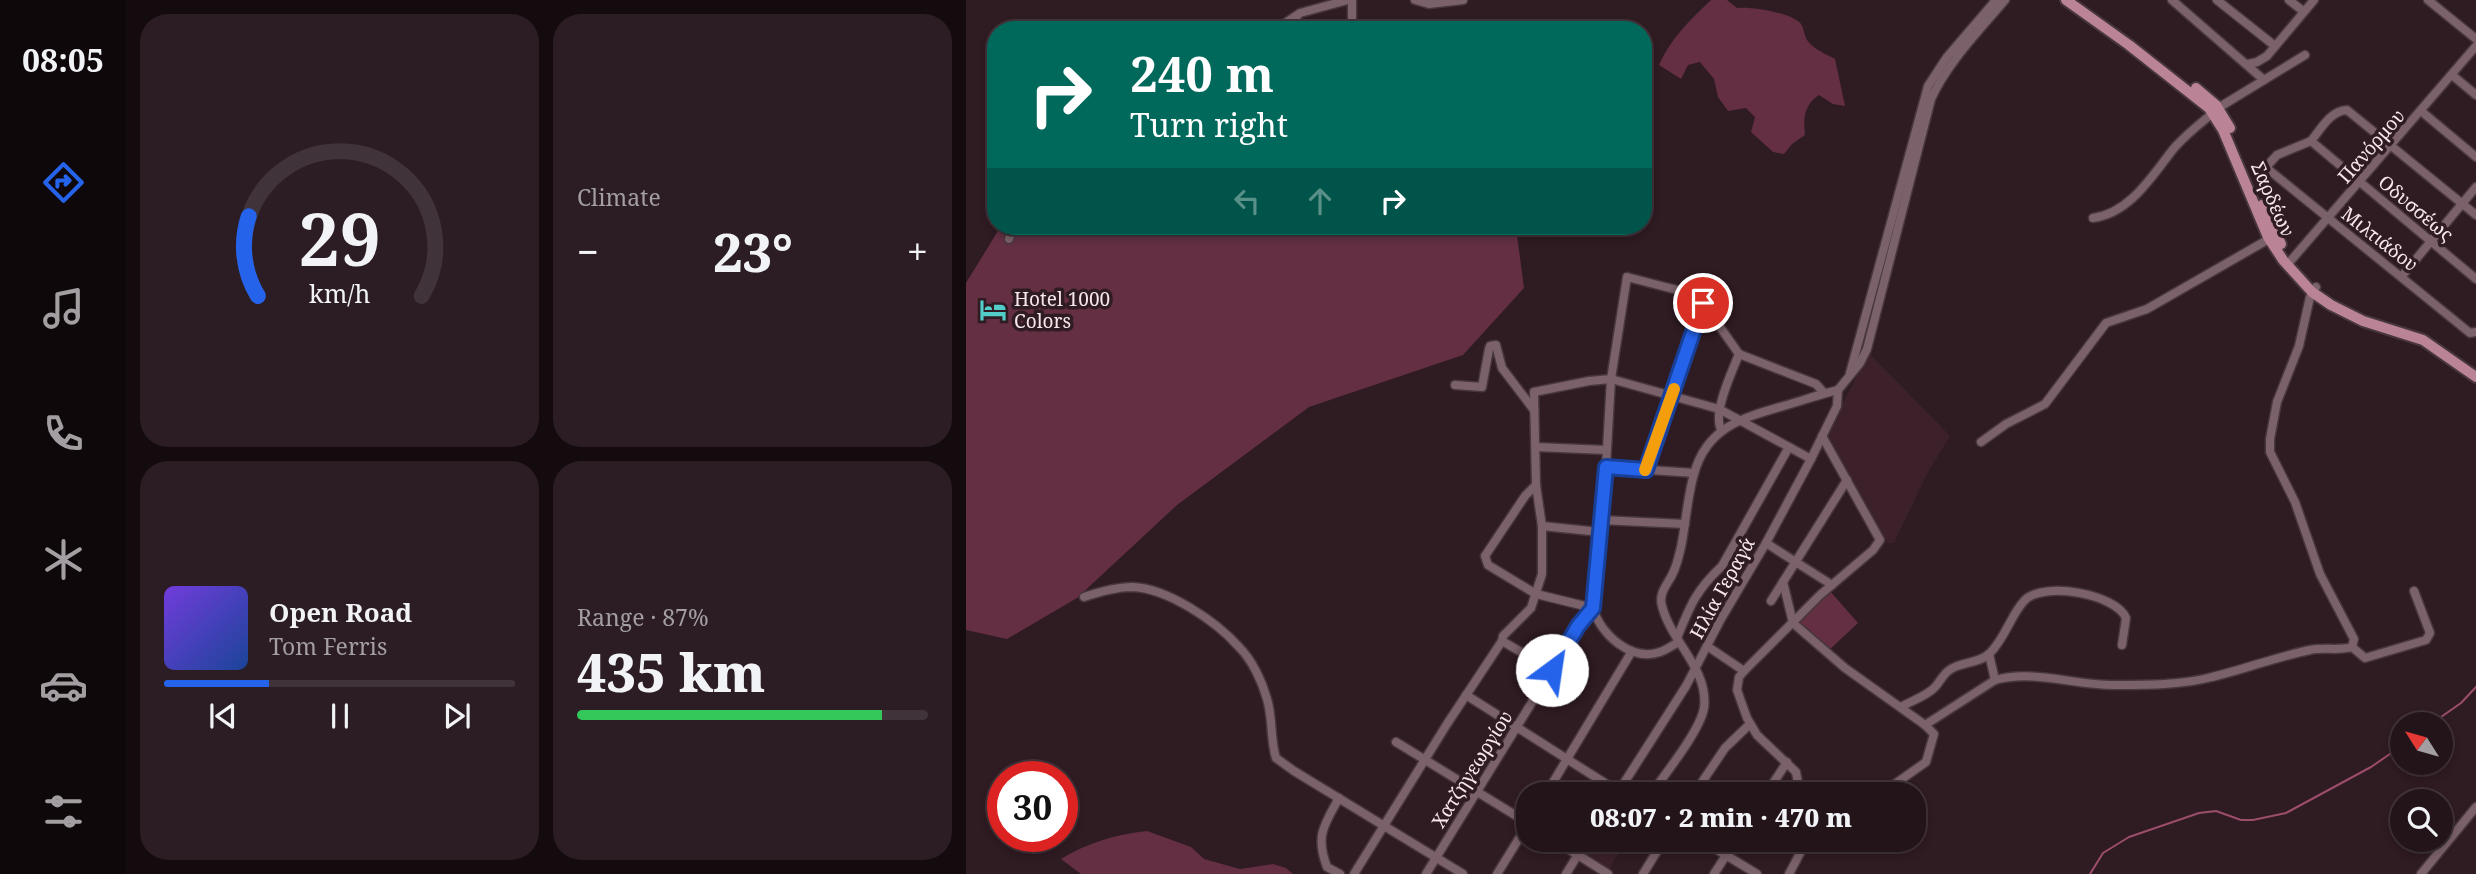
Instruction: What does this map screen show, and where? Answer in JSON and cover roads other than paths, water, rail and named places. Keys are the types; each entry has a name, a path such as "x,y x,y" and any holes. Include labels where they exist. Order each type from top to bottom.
{"main road":[{"name":"Σαρδέων","path":"2066,0 2209,108 2223,130 2269,239 2331,305 2363,321 2423,340 2476,377"},
{"name":"Σαρδέων","path":"2077,0 2217,105 2290,262"},
{"name":"Σαρδέων","path":"2314,289 2355,310 2425,334 2476,369"}],"street":[{"path":"1288,21 1300,13 1350,0 1351,21"},
{"path":"1415,0 1441,4 1464,0"},
{"path":"1850,373 1928,86 1947,57 1996,0"},
{"name":"Ηλία Γεραγά","path":"1625,782 1696,669 1811,459 1837,406 1838,390 1860,363 1867,349 1931,99 1949,67 2005,0"},
{"path":"2217,0 2275,46"},
{"path":"2289,0 2303,12"},
{"path":"2248,64 2264,59 2314,0"},
{"path":"2428,0 2476,39"},
{"path":"2176,1 2264,80"},
{"path":"1294,21 1300,13"},
{"name":"Πανόρμου","path":"2290,262 2476,46"},
{"path":"2223,105 2305,55"},
{"path":"2452,75 2475,93"},
{"path":"2311,141 2332,116 2342,110 2350,112 2476,215"},
{"path":"2421,111 2476,157"},
{"path":"2093,218 2106,216 2145,187 2177,146 2208,117"},
{"name":"Μιλτιάδου","path":"2311,141 2277,155 2267,166 2269,170 2470,332 2476,332"},
{"name":"Οδυσσέως","path":"2311,141 2476,279"},
{"path":"2402,276 2476,187"},
{"path":"1009,239 1010,235"},
{"path":"1981,442 2006,424 2045,404 2106,323 2147,309 2269,239"},
{"path":"1789,447 1722,566 1707,579 1689,607 1678,640 1661,652 1632,652 1603,631 1593,608 1611,379 1627,277 1685,292 1703,303 1739,354 1816,384 1824,393"},
{"path":"2314,289 2299,346 2277,401 2270,452 2295,502 2320,574 2354,639 2352,647"},
{"path":"1646,470 1703,303"},
{"path":"1455,385 1482,387 1490,346 1496,345 1502,368 1534,410"},
{"path":"1722,430 1717,422 1719,409 1739,354"},
{"path":"1354,874 1503,636 1527,613 1536,594 1542,574 1542,526 1536,485 1534,392 1589,380 1611,379 1719,409 1811,459"},
{"path":"1659,782 1694,731 1704,710 1704,693 1696,669 1664,613 1660,597 1674,571 1694,473 1707,447 1722,430 1739,420 1838,390"},
{"path":"1799,782 1798,776 1787,762 1764,742 1750,724 1737,690 1739,677 1744,671 1832,585 1879,544 1880,540 1822,436"},
{"path":"1536,447 1606,450"},
{"path":"1606,467 1694,473"},
{"path":"1771,601 1847,481"},
{"path":"1536,485 1525,496 1485,560 1488,565 1536,594 1593,608"},
{"path":"1601,520 1685,524"},
{"path":"1542,526 1600,532"},
{"path":"1766,543 1832,585"},
{"path":"1783,582 1793,623 1845,668 1925,724 1934,734 1926,762 1898,782"},
{"path":"1084,597 1111,589 1132,587 1168,597 1191,609 1226,635 1249,659 1268,701 1275,754 1294,771 1463,874"},
{"path":"1901,707 1933,689 1952,668 1989,654 2005,635 2031,594 2046,590 2095,597 2116,605 2126,618 2122,645"},
{"path":"1925,724 1995,680 2015,676 2083,684 2176,682 2212,677 2312,650 2352,647 2365,658 2426,640 2430,636 2414,591"},
{"name":"Χατζηγεωργίου","path":"1426,874 1578,626 1593,608"},
{"path":"1502,641 1552,670"},
{"path":"1707,646 1744,671"},
{"path":"1553,782 1632,652"},
{"path":"1989,654 1995,680"},
{"path":"1466,695 1602,782"},
{"path":"1702,782 1725,748 1750,724"},
{"path":"1396,742 1516,817"},
{"path":"1774,782 1787,762"},
{"path":"1339,798 1321,831 1321,843 1327,867 1340,874"},
{"path":"2421,874 2476,807"},
{"path":"1497,874 1516,843"},
{"path":"1573,852 1608,874"},
{"path":"1566,874 1580,852"},
{"path":"1643,874 1657,852"},
{"path":"1721,852 1757,874"},
{"path":"1714,874 1728,852"},
{"path":"1790,874 1801,852"}],"waterway":[{"path":"2448,712 2476,687"},
{"path":"2090,874 2103,853 2129,837 2199,813 2216,811 2241,820 2286,813 2390,754"}],"place":[{"name":"Hotel 1000 Colors","path":"993,310"}]}
